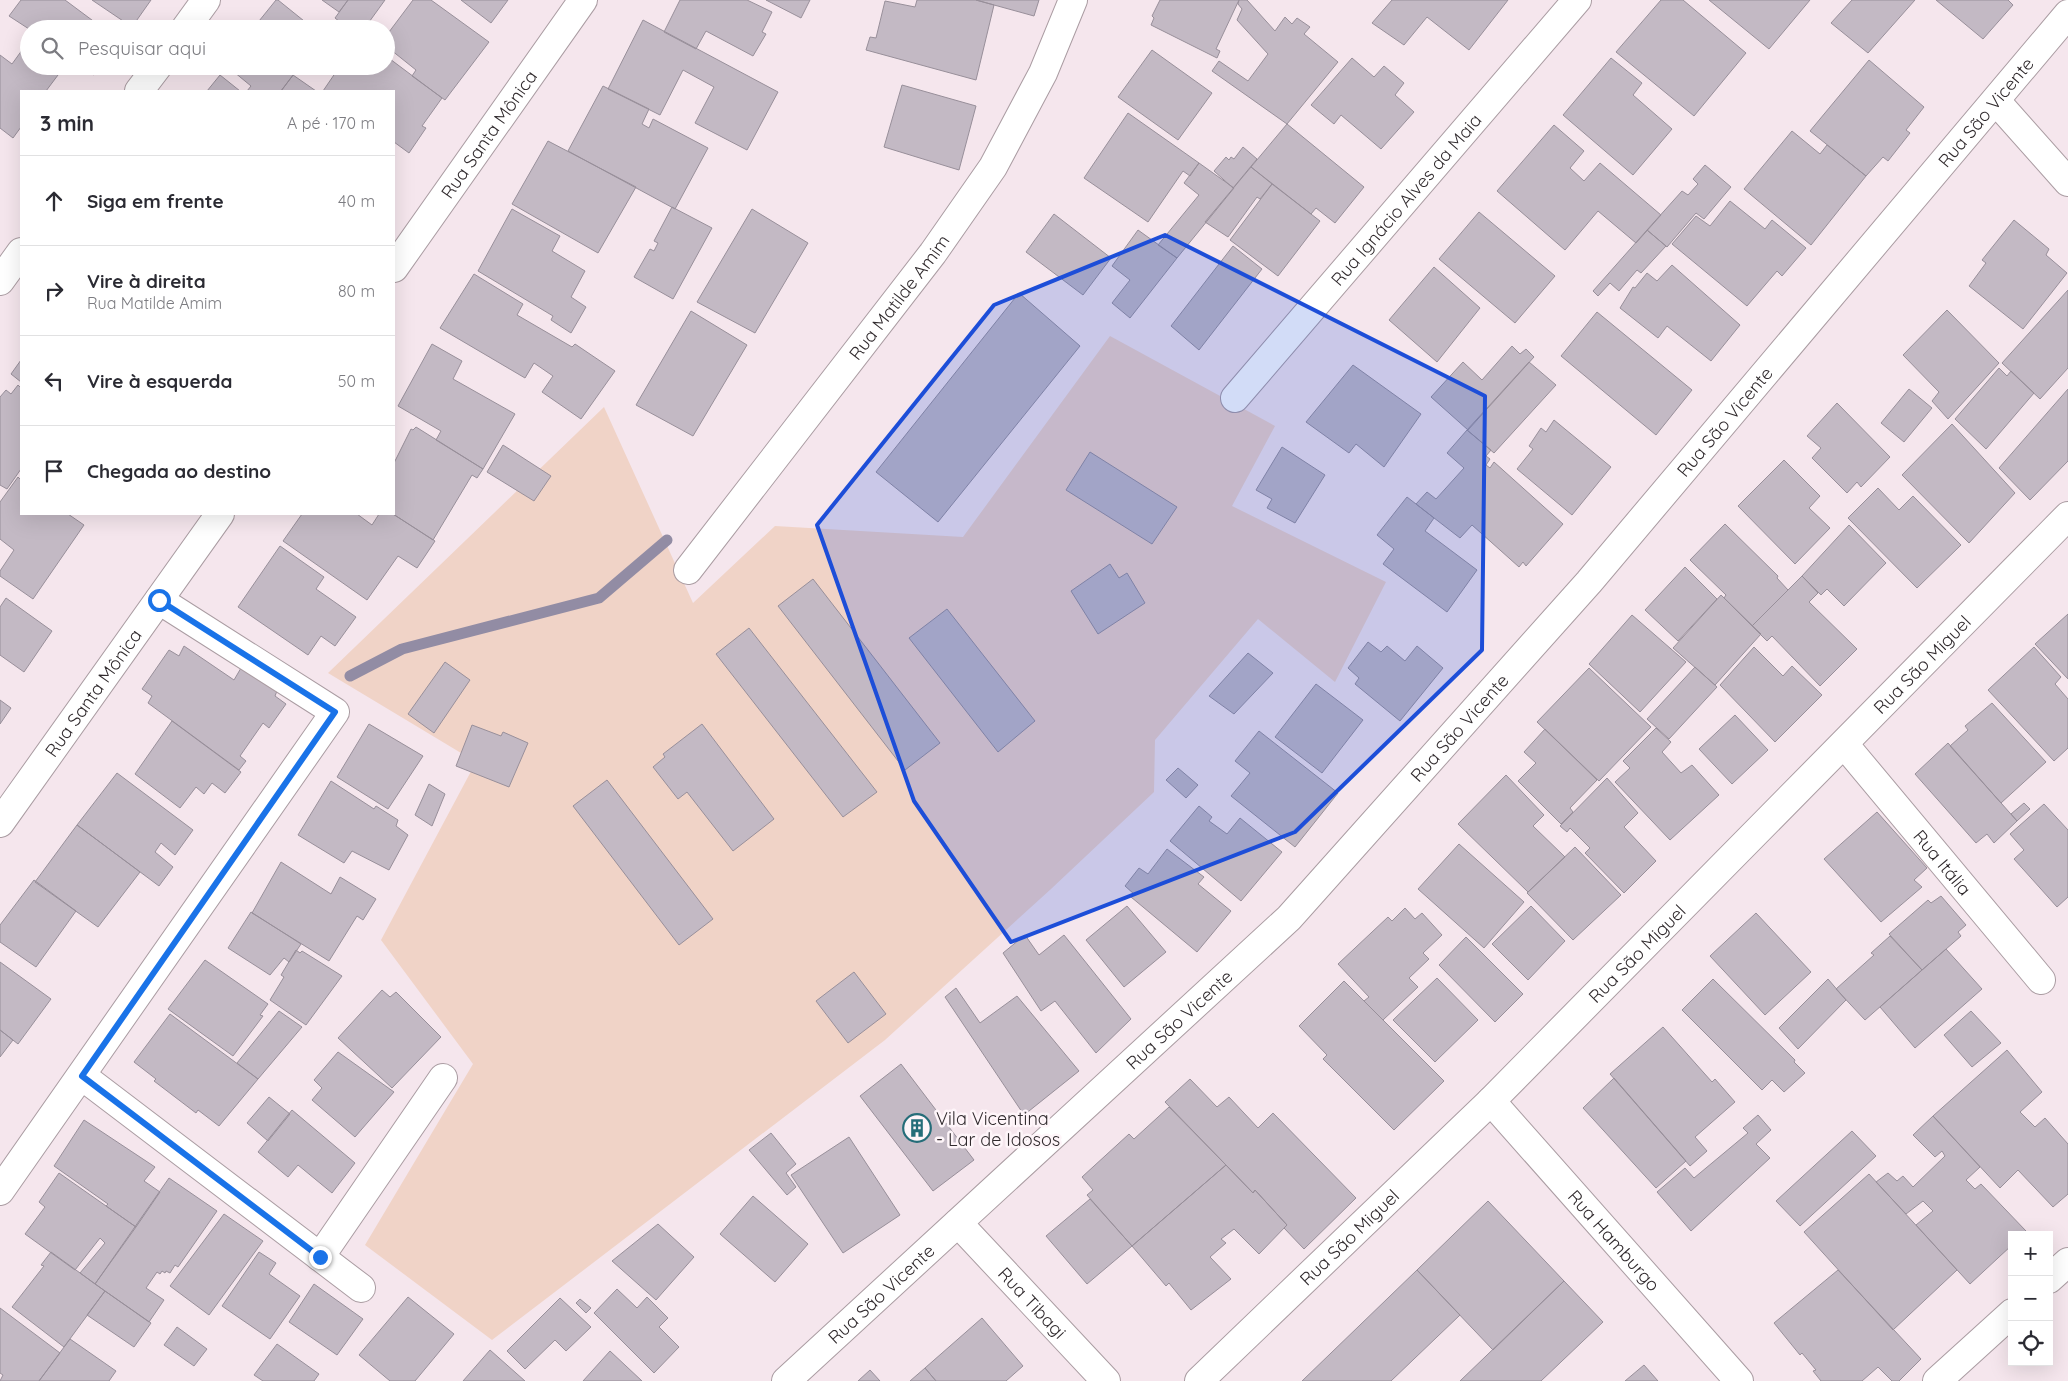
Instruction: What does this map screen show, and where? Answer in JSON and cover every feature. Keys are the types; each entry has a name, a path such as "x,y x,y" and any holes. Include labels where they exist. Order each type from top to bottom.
{"street":[{"path":"192,20 206,0"},
{"name":"Rua Santa Mônica","path":"395,267 583,0"},
{"name":"Rua Matilde Amim","path":"688,570 933,253 993,167 1043,73 1073,0"},
{"name":"Rua Ignácio Alves da Maia","path":"1235,398 1577,0"},
{"name":"Rua São Vicente","path":"786,1381 1289,918 1589,582 2068,14"},
{"path":"140,90 151,75"},
{"path":"1996,101 2068,182"},
{"path":"0,282 20,253"},
{"name":"Rua Santa Mônica","path":"1,821 219,515"},
{"name":"Rua São Miguel","path":"1199,1381 1491,1101 2068,516"},
{"path":"0,1191 335,712 159,600"},
{"name":"Rua Itália","path":"1844,744 2041,980"},
{"path":"82,1076 361,1288"},
{"path":"320,1257 443,1078"},
{"name":"Rua Hamburgo","path":"1491,1101 1739,1381"},
{"name":"Rua Tibagi","path":"958,1223 1106,1381"},
{"path":"2052,1276 2068,1262"},
{"path":"1936,1381 2008,1317"}],"highlighted area":[{"path":"1165,235 1485,396 1482,650 1295,832 1011,942 914,801 817,525 994,305"}],"shaded area":[{"path":"1110,336 1275,426 1232,506 1386,582 1335,682 1258,619 1155,740 1154,792 1051,889 885,1040 492,1340 365,1245 473,1064 381,940 476,762 328,673 604,407 693,603 775,526 963,537"}],"building":[{"path":"21,0 65,0 92,20 20,20 20,23 9,16"},
{"path":"92,0 151,0 137,20 122,20"},
{"path":"278,0 303,20 260,20"},
{"path":"322,0 348,0 339,12"},
{"path":"348,0 385,0 371,20 338,20 335,18"},
{"path":"413,0 431,0 489,42 445,100 412,76 416,70 395,53 395,24"},
{"path":"461,0 508,0 491,23"},
{"path":"680,0 747,0 772,12 762,32 766,34 753,56 706,31 696,49 664,32"},
{"path":"766,0 810,0 801,18"},
{"path":"917,0 976,0 994,5 976,80 866,50 870,37 876,38 885,1 915,7"},
{"path":"976,0 1039,0 1034,16"},
{"path":"1160,0 1239,0 1216,49 1220,51 1217,58 1151,25 1154,18 1152,16"},
{"path":"1239,0 1247,0 1275,31 1285,17 1292,24 1297,18 1310,27 1304,34 1338,62 1287,124 1212,71 1219,61 1248,81 1268,54 1237,20 1242,9 1238,4"},
{"path":"1392,0 1508,0 1469,50 1427,17 1404,45 1372,23"},
{"path":"1661,0 1683,0 1746,53 1694,116 1616,52"},
{"path":"1709,0 1810,0 1769,49"},
{"path":"1852,0 1915,0 1868,53 1831,23"},
{"path":"1936,0 2008,0 2013,5 1983,39"},
{"path":"643,20 778,92 747,150 695,123 714,87 683,70 660,115 608,89"},
{"path":"1152,50 1212,93 1178,140 1118,97"},
{"path":"20,53 20,75 58,75 47,90 20,90 20,128 13,138 0,128 0,55 12,64"},
{"path":"1352,58 1374,77 1384,66 1404,83 1395,95 1414,112 1381,149 1341,115 1334,124 1311,105"},
{"path":"1611,58 1642,83 1633,95 1672,129 1633,175 1563,115"},
{"path":"1869,60 1924,107 1906,130 1910,133 1888,161 1883,157 1866,176 1810,131"},
{"path":"395,63 442,98 422,126 426,128 409,153 395,143 395,90 324,90 334,75 395,75"},
{"path":"220,75 239,90 208,90"},
{"path":"238,75 293,75 282,90 248,90 251,86"},
{"path":"293,75 315,90 282,90"},
{"path":"902,85 976,106 959,170 884,147"},
{"path":"603,86 649,109 642,124 649,128 653,119 708,148 675,209 568,151"},
{"path":"1128,113 1199,163 1190,176 1183,171 1148,222 1084,178"},
{"path":"1287,124 1364,187 1335,223 1316,208 1311,214 1251,167"},
{"path":"1554,125 1584,151 1570,168 1584,181 1600,163 1661,215 1636,243 1598,211 1565,250 1497,191"},
{"path":"1792,131 1820,154 1827,145 1866,176 1811,245 1744,189"},
{"path":"548,141 636,187 598,253 512,204"},
{"path":"1243,147 1257,159 1233,188 1214,171 1226,157 1229,160 1231,157 1234,159"},
{"path":"1199,163 1234,188 1177,258 1158,245 1199,195 1184,183"},
{"path":"1705,165 1731,187 1704,219 1696,213 1667,247 1647,230 1682,191 1688,195 1698,184 1693,179"},
{"path":"1251,167 1272,184 1260,199 1257,197 1228,237 1205,222"},
{"path":"1272,184 1320,221 1278,276 1230,240"},
{"path":"1730,201 1765,229 1772,220 1806,248 1782,276 1777,271 1747,306 1672,244 1696,216 1710,226"},
{"path":"672,207 712,228 673,299 634,277 650,249 654,251 658,243 654,241"},
{"path":"512,209 560,236 552,251 585,271 571,297 586,307 571,333 551,320 553,316 478,271"},
{"path":"752,209 808,243 755,333 697,302"},
{"path":"1479,212 1555,276 1515,323 1439,259"},
{"path":"1054,214 1111,258 1083,295 1026,252"},
{"path":"2014,220 2049,249 2046,255 2067,273 2023,329 1969,286 1986,263 1982,260"},
{"path":"1138,230 1177,258 1130,318 1112,303 1130,280 1112,266"},
{"path":"1647,230 1666,246 1641,273 1637,270 1619,291 1610,283 1598,296 1593,291"},
{"path":"1233,246 1262,269 1199,350 1171,326"},
{"path":"1672,265 1740,325 1711,361 1667,326 1658,338 1620,308 1633,287 1635,288 1647,273 1657,281"},
{"path":"1434,267 1480,308 1437,362 1389,320"},
{"path":"474,274 523,304 517,315 572,347 575,344 615,371 581,419 542,392 553,376 534,363 525,378 440,328"},
{"path":"2068,290 2068,368 2040,399 2002,363"},
{"path":"1019,293 1080,346 938,522 876,472"},
{"path":"1947,310 1999,363 1948,419 1932,401 1939,392 1903,355"},
{"path":"691,311 747,345 693,436 636,405"},
{"path":"1597,312 1692,390 1656,435 1561,356"},
{"path":"432,344 462,361 453,379 515,414 483,469 436,440 441,431 398,406"},
{"path":"1512,346 1520,354 1526,349 1534,357 1468,430 1431,397 1463,362 1482,380"},
{"path":"20,361 20,381 11,374"},
{"path":"1529,362 1556,385 1494,453 1467,430"},
{"path":"1353,365 1421,414 1384,467 1356,444 1349,453 1306,422"},
{"path":"1999,368 2007,376 2011,371 2034,393 1986,449 1955,419"},
{"path":"18,385 20,387 20,470 7,489 0,485 0,397 6,390 11,394"},
{"path":"1909,389 1932,408 1904,442 1881,423"},
{"path":"2068,389 2068,461 2030,500 1999,468"},
{"path":"1837,403 1890,457 1861,487 1857,482 1847,493 1812,458 1821,448 1807,436"},
{"path":"1554,420 1611,467 1572,515 1517,469 1533,449 1529,446 1541,428 1546,432"},
{"path":"1952,424 2015,493 1969,543 1902,475"},
{"path":"416,427 483,469 477,478 472,475 433,540 395,515 395,461 411,429 413,430"},
{"path":"1467,430 1491,450 1486,456 1490,459 1486,465 1490,468 1494,462 1563,524 1526,566 1523,562 1519,567 1472,525 1460,538 1416,504 1427,492 1436,499 1464,468 1447,453"},
{"path":"503,445 551,476 534,501 487,472"},
{"path":"1282,447 1325,475 1295,523 1267,508 1272,499 1256,490"},
{"path":"1090,452 1177,507 1152,544 1066,490"},
{"path":"1784,460 1820,496 1809,508 1830,528 1795,564 1738,506"},
{"path":"18,477 20,479 20,515 69,515 84,525 33,599 0,576 0,571 14,550 0,539 0,502"},
{"path":"1878,488 1899,510 1913,496 1961,545 1917,588 1848,518"},
{"path":"1407,497 1434,518 1425,531 1477,570 1447,612 1383,564 1394,549 1377,535"},
{"path":"301,515 358,515 372,525 378,515 395,515 435,541 417,568 398,556 367,600 283,541"},
{"path":"1725,524 1778,576 1777,578 1788,590 1752,626 1724,598 1726,595 1690,560"},
{"path":"1849,525 1886,563 1844,606 1827,589 1821,595 1802,576"},
{"path":"280,546 324,577 316,589 356,617 335,646 321,636 308,655 238,607"},
{"path":"1110,564 1119,578 1127,573 1145,603 1098,634 1071,591"},
{"path":"1685,567 1717,599 1678,641 1645,610"},
{"path":"1802,576 1818,593 1809,602 1857,649 1820,686 1772,636 1767,641 1752,626"},
{"path":"813,579 940,743 905,770 778,606"},
{"path":"1721,595 1761,634 1715,685 1673,648"},
{"path":"6,598 52,631 24,672 0,655 0,607"},
{"path":"947,609 1035,721 998,752 909,638"},
{"path":"2068,614 2068,679 2035,644"},
{"path":"1632,615 1686,662 1640,712 1589,664"},
{"path":"749,628 877,792 843,817 716,654"},
{"path":"1368,642 1381,652 1387,646 1405,661 1417,646 1443,668 1400,721 1355,684 1359,678 1348,668"},
{"path":"184,646 234,680 241,668 277,691 275,696 286,704 269,728 263,723 240,756 246,761 239,770 148,703 152,696 142,689 169,650 179,656"},
{"path":"1754,647 1783,676 1792,666 1822,695 1775,742 1720,685"},
{"path":"2034,647 2061,677 2055,684 2068,699 2068,748 2054,761 1988,690"},
{"path":"1248,653 1273,673 1234,714 1209,696"},
{"path":"445,662 470,680 434,733 408,714"},
{"path":"1695,667 1717,687 1669,739 1647,719"},
{"path":"1589,668 1651,727 1599,781 1537,722"},
{"path":"1316,684 1363,720 1322,773 1275,737"},
{"path":"0,700 11,708 0,724"},
{"path":"1992,703 2046,762 2001,803 1950,746 1968,730 1965,726"},
{"path":"1735,715 1768,750 1732,784 1699,749"},
{"path":"172,721 241,772 225,793 212,783 204,794 196,787 180,808 135,774"},
{"path":"369,724 423,756 388,809 337,777"},
{"path":"702,724 774,819 733,851 687,792 678,799 653,767 665,757 663,754"},
{"path":"472,725 501,736 503,732 528,743 509,787 456,766"},
{"path":"1656,728 1671,742 1662,752 1681,773 1692,765 1719,795 1670,840 1615,782 1630,768 1623,761"},
{"path":"1545,729 1597,780 1570,808 1573,812 1561,824 1518,781 1536,763 1524,752"},
{"path":"1259,731 1338,793 1295,847 1231,796 1250,773 1235,761"},
{"path":"1948,743 2017,821 1994,843 1987,834 1976,843 1915,774"},
{"path":"1178,768 1198,785 1186,798 1166,780"},
{"path":"117,773 193,830 175,855 161,843 155,852 173,867 159,886 77,825"},
{"path":"1506,775 1544,815 1533,826 1565,857 1528,892 1458,824"},
{"path":"1607,778 1638,813 1624,827 1656,861 1624,893 1585,853 1590,848 1570,828 1567,832 1560,826"},
{"path":"607,780 713,919 679,945 573,806"},
{"path":"331,781 374,809 376,806 398,820 396,826 408,835 389,870 352,851 344,863 298,835"},
{"path":"429,784 445,794 432,826 415,815"},
{"path":"2024,803 2030,809 2017,821 2011,814"},
{"path":"2044,804 2068,830 2068,897 2057,907 2014,859 2024,850 2010,834"},
{"path":"1199,806 1212,817 1209,821 1227,834 1240,818 1282,852 1241,901 1170,841"},
{"path":"1877,812 1927,868 1914,880 1922,887 1881,922 1824,859"},
{"path":"77,825 140,872 98,927 35,882"},
{"path":"1459,844 1524,902 1484,948 1418,889"},
{"path":"1575,847 1621,895 1573,940 1527,893"},
{"path":"1167,849 1204,877 1198,884 1231,911 1197,952 1131,897 1134,894 1125,886 1139,868 1148,874"},
{"path":"281,862 331,894 340,877 376,899 363,920 357,916 329,961 252,913"},
{"path":"34,880 76,911 36,967 0,942 0,925"},
{"path":"1941,896 1966,925 1958,932 1961,936 1922,970 1889,934 1928,900 1931,903"},
{"path":"1127,906 1166,952 1124,987 1086,940"},
{"path":"1531,906 1565,941 1528,980 1492,944"},
{"path":"1405,908 1415,919 1422,913 1442,935 1423,953 1429,959 1409,978 1418,987 1383,1020 1364,1001 1369,997 1338,964 1388,917 1392,921"},
{"path":"251,912 301,944 289,962 284,958 270,975 228,948"},
{"path":"1756,913 1811,972 1765,1015 1710,956"},
{"path":"1025,935 1039,955 1064,935 1131,1019 1096,1053 1055,1001 1041,1011 1003,953"},
{"path":"1890,936 1922,970 1865,1020 1836,989 1874,955 1871,953"},
{"path":"1466,937 1523,994 1495,1022 1439,965"},
{"path":"1946,949 1982,989 1915,1048 1880,1007"},
{"path":"296,950 300,953 302,951 342,976 306,1025 270,1000 284,977 281,975"},
{"path":"205,960 268,1004 260,1015 263,1016 233,1056 168,1009"},
{"path":"0,962 51,999 18,1044 0,1030"},
{"path":"854,972 886,1014 848,1043 816,1001"},
{"path":"1437,978 1478,1020 1435,1062 1393,1020"},
{"path":"1713,979 1795,1060 1794,1062 1805,1073 1784,1092 1772,1080 1762,1090 1682,1010"},
{"path":"1828,979 1846,1000 1798,1049 1779,1028"},
{"path":"1344,981 1444,1081 1394,1130 1323,1059 1327,1055 1299,1026"},
{"path":"956,988 980,1023 1017,996 1079,1071 1024,1115 945,997"},
{"path":"382,990 390,997 396,992 441,1037 392,1088 338,1038"},
{"path":"279,1011 302,1027 258,1079 237,1063"},
{"path":"1971,1011 2001,1043 1972,1067 1944,1035"},
{"path":"170,1014 258,1079 219,1126 198,1110 196,1113 154,1081 156,1079 134,1062"},
{"path":"1663,1027 1712,1082 1715,1079 1735,1102 1695,1137 1707,1151 1690,1166 1610,1074"},
{"path":"0,1030 13,1040 0,1057"},
{"path":"2007,1050 2042,1092 2020,1112 2035,1127 2045,1118 2068,1144 2068,1194 2053,1207 2018,1170 2000,1188 1933,1116"},
{"path":"338,1052 394,1092 355,1137 312,1100 322,1088 314,1080"},
{"name":"Vila Vicentina - Lar de Idosos","path":"901,1064 974,1160 933,1191 860,1096"},
{"path":"1614,1078 1686,1161 1656,1188 1583,1108"},
{"path":"1190,1079 1217,1107 1229,1097 1258,1128 1273,1113 1356,1198 1304,1249 1284,1228 1287,1225 1255,1190 1253,1193 1165,1102"},
{"path":"269,1097 290,1114 268,1141 247,1123"},
{"path":"1169,1107 1226,1165 1132,1246 1087,1195 1093,1190 1082,1177 1129,1134 1134,1139"},
{"path":"292,1110 355,1163 332,1193 298,1165 288,1177 258,1152"},
{"path":"1758,1115 1771,1130 1756,1144 1770,1158 1691,1231 1657,1192 1685,1168 1694,1178 1748,1133 1743,1128"},
{"path":"1933,1116 1980,1167 1966,1180 1975,1189 1981,1184 2026,1231 2008,1231 2008,1249 1970,1284 1916,1225 1933,1211 1923,1201 1906,1214 1876,1182 1888,1173 1897,1181 1903,1176 1913,1187 1945,1156 1942,1151 1935,1157 1913,1135"},
{"path":"84,1120 155,1167 144,1181 160,1192 136,1227 106,1206 108,1204 54,1166"},
{"path":"1852,1131 1876,1156 1800,1226 1776,1201"},
{"path":"771,1133 796,1164 786,1173 796,1187 787,1195 749,1150"},
{"path":"849,1137 900,1215 843,1253 791,1175"},
{"path":"1226,1165 1253,1193 1255,1190 1287,1225 1259,1254 1234,1229 1221,1239 1226,1243 1210,1257 1231,1279 1191,1310 1169,1283 1166,1286 1132,1246"},
{"path":"59,1173 136,1227 95,1284 80,1273 105,1243 100,1238 75,1270 25,1234 45,1207 39,1202"},
{"path":"1869,1174 1957,1270 1893,1330 1804,1232"},
{"path":"169,1178 217,1211 178,1267 175,1265 170,1273 162,1271 160,1274 157,1272 146,1288 164,1300 149,1322 95,1284"},
{"path":"753,1196 808,1244 775,1282 720,1234"},
{"path":"1090,1199 1132,1246 1087,1284 1046,1236"},
{"path":"1488,1201 1564,1281 1493,1350 1417,1270"},
{"path":"224,1214 263,1241 209,1315 170,1286"},
{"path":"658,1224 694,1257 656,1300 612,1261"},
{"path":"51,1252 105,1291 64,1347 12,1307 44,1266 41,1265"},
{"path":"259,1252 276,1263 269,1274 300,1296 270,1339 222,1306"},
{"path":"1417,1270 1460,1315 1391,1381 1302,1381"},
{"path":"1838,1270 1921,1359 1899,1381 1892,1381 1878,1367 1862,1381 1821,1381 1813,1371 1816,1370 1802,1353 1800,1355 1774,1323"},
{"path":"1564,1281 1603,1322 1541,1381 1460,1381"},
{"path":"314,1284 363,1319 337,1355 289,1322"},
{"path":"617,1289 637,1308 647,1297 668,1318 659,1327 679,1347 654,1373 594,1313"},
{"path":"105,1291 151,1323 134,1347 87,1315"},
{"path":"408,1297 454,1334 415,1381 390,1381 359,1355"},
{"path":"560,1298 591,1327 566,1351 555,1340 525,1369 507,1351"},
{"path":"580,1299 591,1308 586,1313 576,1303"},
{"path":"0,1308 60,1353 39,1381 0,1381 3,1375 0,1373"},
{"path":"982,1318 1023,1366 1006,1381 936,1381 925,1368"},
{"path":"177,1327 207,1349 194,1366 164,1345"},
{"path":"70,1339 116,1371 109,1381 39,1381"},
{"path":"277,1344 319,1374 314,1381 263,1381 254,1375"},
{"path":"490,1350 525,1381 463,1381"},
{"path":"610,1351 642,1381 583,1381"},
{"path":"1644,1365 1658,1381 1625,1381"},
{"path":"925,1368 936,1381 910,1381"},
{"path":"870,1370 880,1381 858,1381"}],"waterway":[{"path":"350,676 402,649 599,598 667,540"}],"place":[{"name":"Vila Vicentina - Lar de Idosos","path":"917,1128"}],"route":[{"path":"159,600 335,712 82,1076 320,1257"}]}
